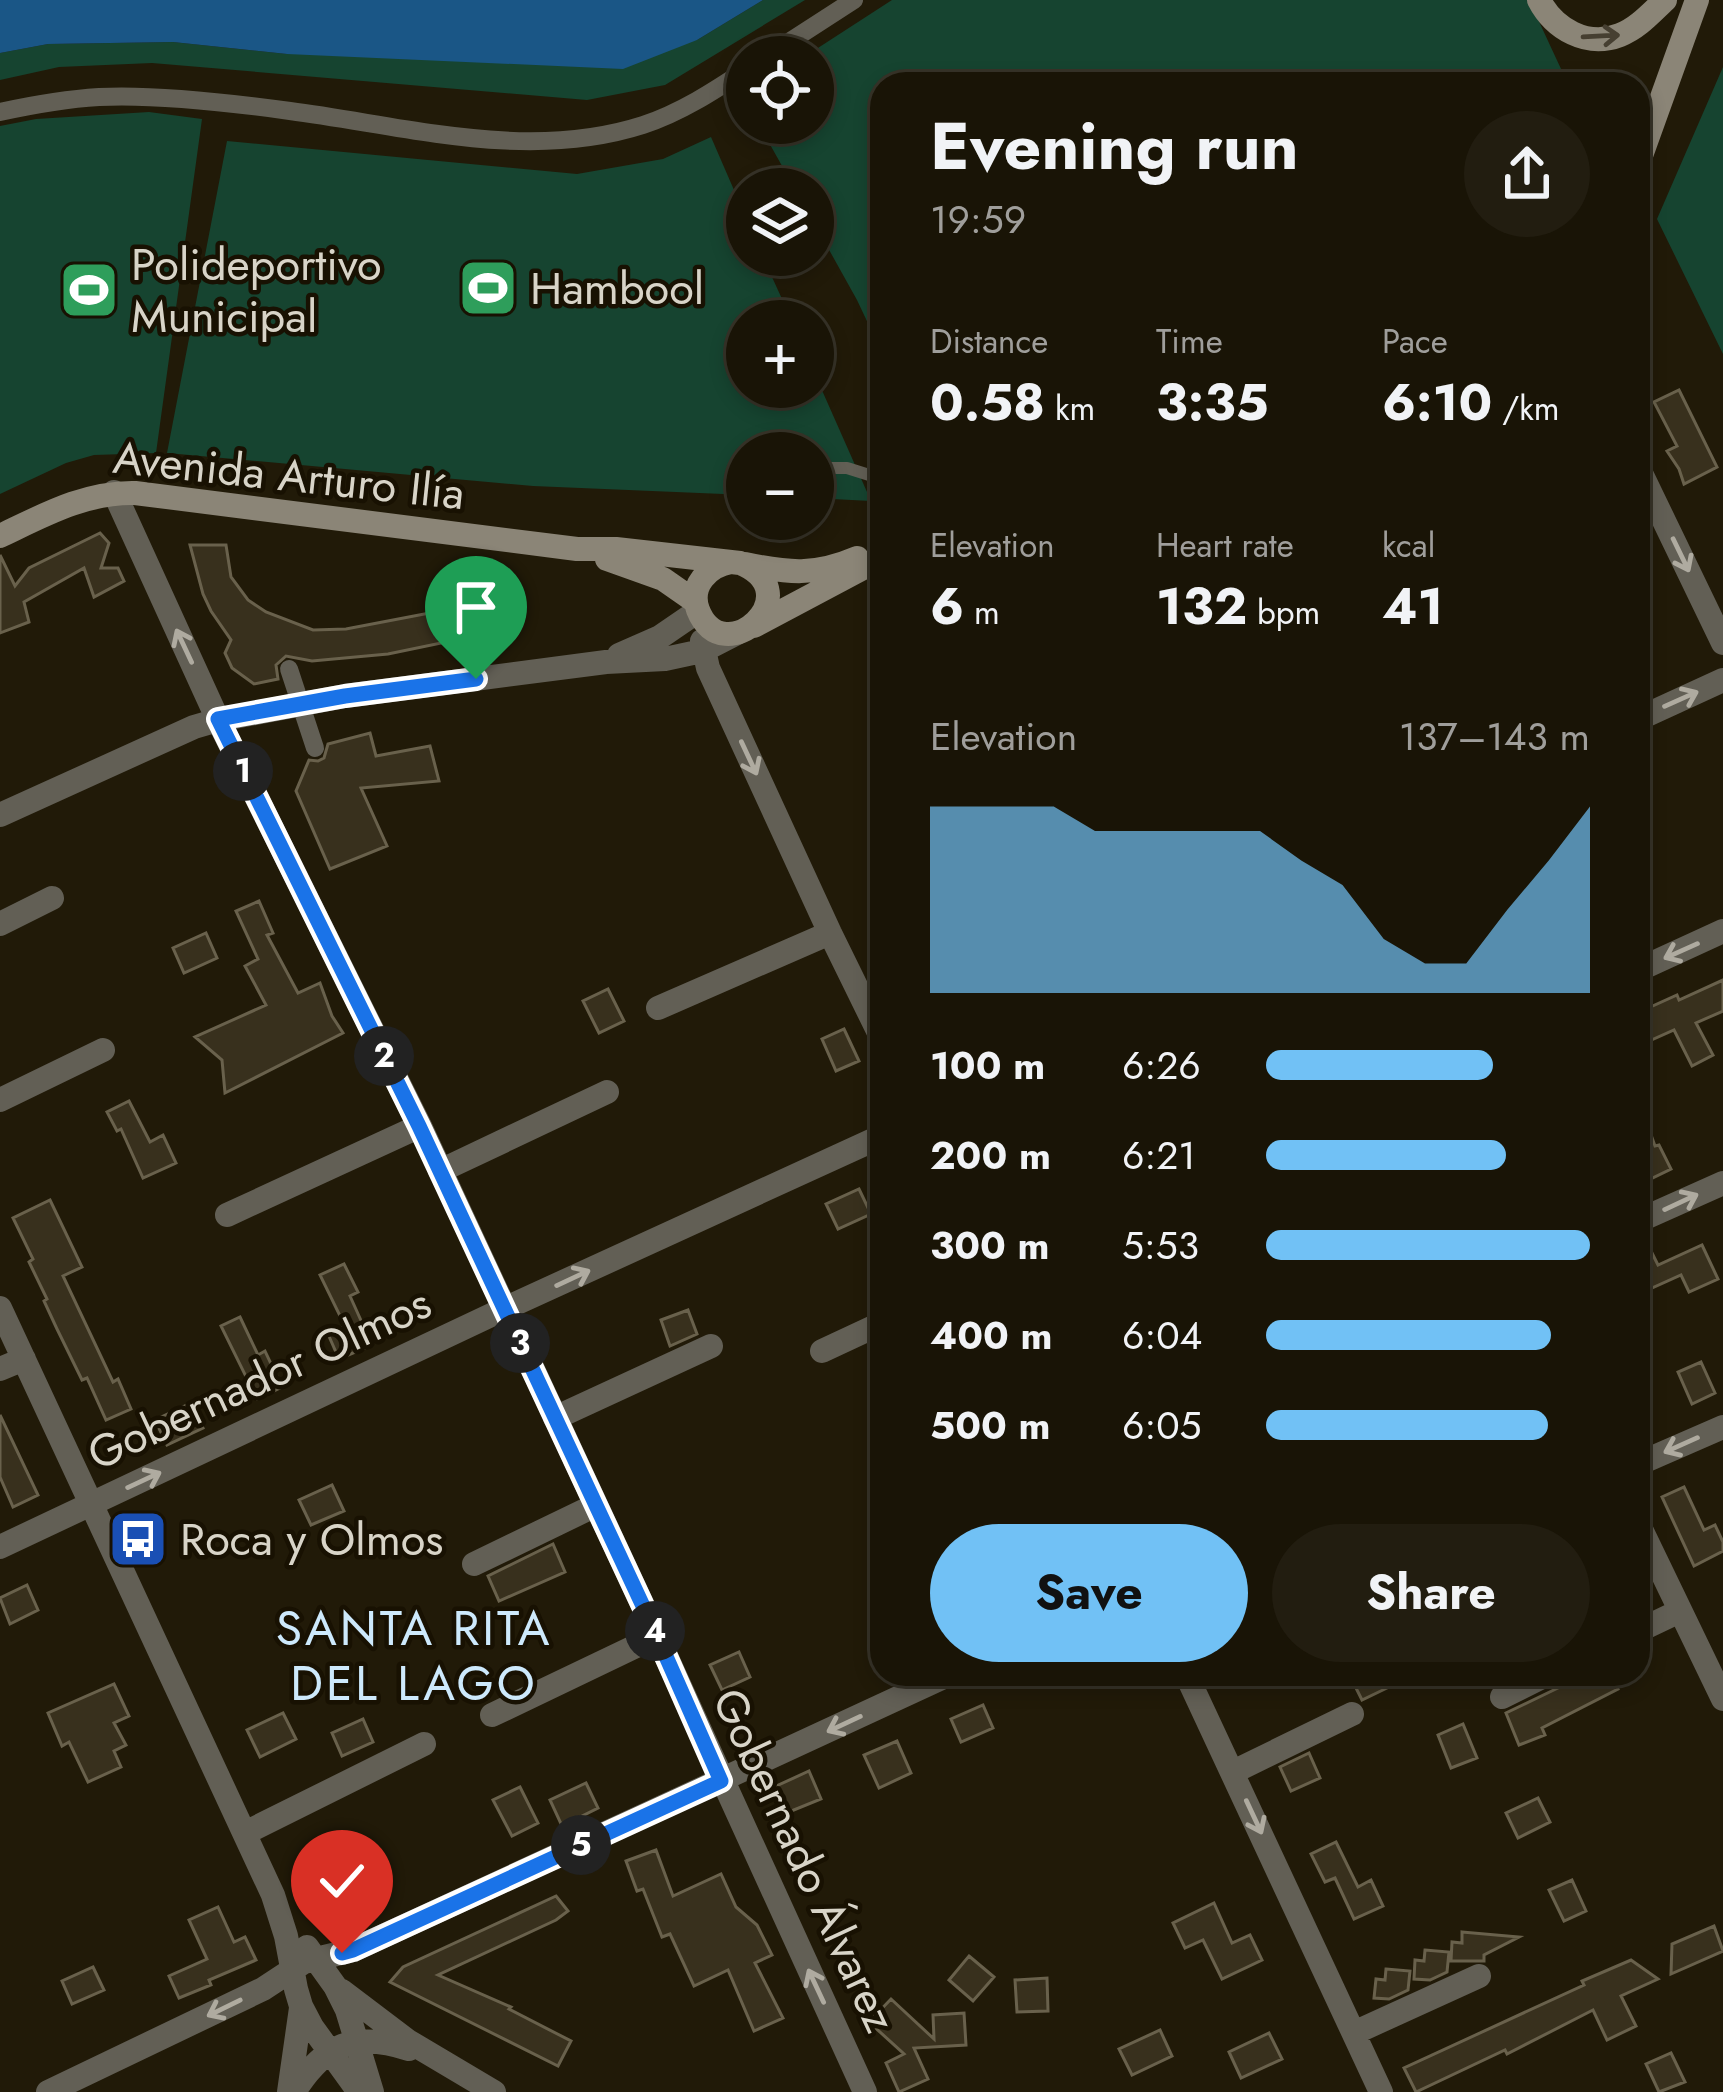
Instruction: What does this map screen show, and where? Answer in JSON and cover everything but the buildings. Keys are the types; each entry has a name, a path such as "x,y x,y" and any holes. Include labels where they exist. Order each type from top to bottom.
{"main road":[{"path":"1539,0 1564,30 1596,40 1615,38 1634,28 1665,0"},
{"path":"1650,131 1697,0"},
{"name":"Avenida Arturo Ilía","path":"0,536 80,500 135,493 577,549 616,549 807,572 870,557"},
{"name":"Avenida Arturo Ilía","path":"577,549 664,580 698,609"},
{"name":"Avenida Arturo Ilía","path":"744,630 870,561"},
{"path":"736,563 758,574 767,592 764,612 744,630 718,631 698,609 698,586 721,564 736,563"}],"street":[{"path":"798,36 854,0"},
{"path":"0,112 130,97 537,142 643,125 726,82"},
{"path":"1650,491 1723,643"},
{"name":"Gobernado Álvarez","path":"114,493 218,719 419,1126 865,2092"},
{"path":"606,662 659,637 698,609"},
{"path":"698,609 702,651 870,1015"},
{"path":"0,815 218,719 345,696 606,662 665,659 702,651 744,630"},
{"path":"289,669 315,748"},
{"path":"1650,713 1723,680"},
{"path":"0,925 52,898"},
{"path":"1650,965 1723,932"},
{"path":"658,1008 830,933"},
{"path":"0,1100 103,1050"},
{"path":"440,1171 607,1091"},
{"path":"227,1215 419,1126"},
{"name":"Gobernador Olmos","path":"0,1547 870,1141"},
{"path":"1650,1216 1723,1183"},
{"path":"0,1308 12,1364 90,1505 304,1963 385,2026 494,2092"},
{"path":"822,1351 870,1329"},
{"path":"555,1418 711,1346"},
{"path":"1650,1459 1723,1426"},
{"path":"474,1564 596,1505"},
{"path":"1650,1548 1720,1687"},
{"path":"1650,1625 1680,1610"},
{"path":"493,1715 657,1636"},
{"path":"48,2092 263,1989 304,1963 353,1950 924,1686"},
{"path":"1192,1686 1381,2092"},
{"path":"1502,1696 1523,1686"},
{"path":"1233,1772 1352,1714"},
{"path":"245,1833 424,1744"},
{"path":"304,1963 296,1989 302,2006 359,2092"},
{"path":"1354,2033 1479,1976"},
{"path":"335,1986 357,2039 371,2092"},
{"path":"291,2092 302,2006"},
{"path":"291,2092 329,2051 357,2039 400,2046 440,2060"}],"lane":[{"path":"834,468 870,475"}],"green space":[{"path":"763,0 805,0 746,36 726,36 726,48 665,85 587,100 152,63 59,67 0,80 0,53 48,44 173,42 287,54 697,40"},
{"path":"892,0 1529,0 1562,72 870,72 870,328 834,259 834,168 783,168 770,144 834,144 834,38"},
{"path":"1723,67 1723,354 1657,219"},
{"name":"Polideportivo Municipal","path":"149,112 202,119 156,453 94,455 0,494 0,126 36,119"},
{"name":"Hambool","path":"711,137 726,172 726,276 772,276 782,300 726,300 726,408 830,408 870,501 834,499 834,432 726,432 726,494 533,486 167,453 227,141 577,174 663,159"}],"water":[{"path":"0,0 763,0 697,40 623,69 287,54 173,42 48,44 0,53"}],"place":[{"name":"Hambool","path":"488,288"},
{"name":"Polideportivo Municipal","path":"89,290"},
{"name":"Roca y Olmos","path":"138,1539"}],"district":[{"name":"SANTA RITA DEL LAGO","path":"414,1656"}],"route":[{"path":"342,1953 721,1781 419,1126 218,719 476,679"}]}
